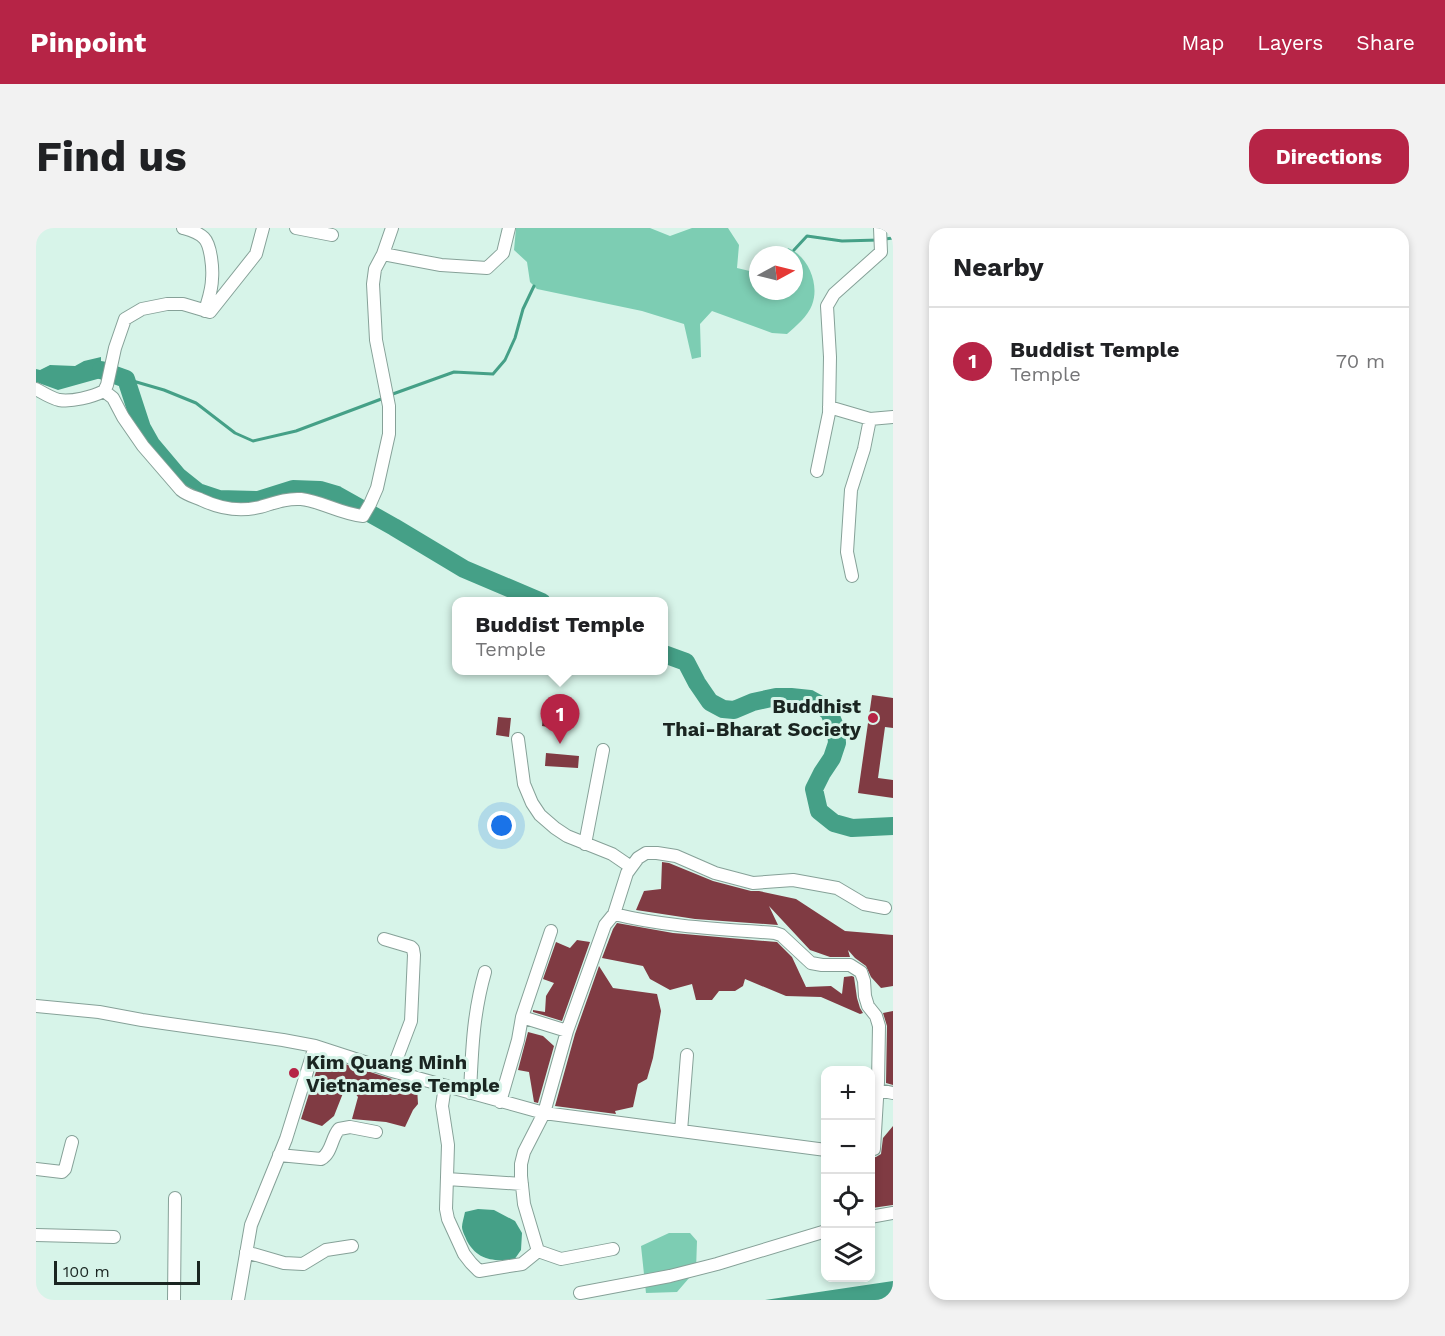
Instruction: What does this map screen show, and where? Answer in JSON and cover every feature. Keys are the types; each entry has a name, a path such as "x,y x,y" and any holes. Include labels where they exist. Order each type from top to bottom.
{"street":[{"path":"183,228 204,237 210,251 213,279 205,311"},
{"path":"36,389 59,400 91,396 104,391 108,385 115,348 125,319 141,309 167,304 183,304 210,312 256,254 263,228"},
{"path":"296,228 332,235"},
{"path":"104,391 113,398 143,446 186,493 226,509 248,509 280,501 302,499 363,516 377,488 389,440 389,406 376,340 373,284 375,269 392,228"},
{"path":"383,254 441,265 487,268 503,253 509,228"},
{"path":"880,228 881,248 893,258"},
{"path":"817,471 829,407 830,357 827,306 834,294 881,248"},
{"path":"829,407 870,419 893,417"},
{"path":"852,576 847,552 851,490 864,449 870,419"},
{"path":"518,739 525,784 532,803 540,814 567,836 612,854 632,867"},
{"path":"585,844 603,750"},
{"path":"538,1251 522,1184 521,1164 524,1152 544,1113 567,1031 605,925 614,914 627,873 638,858 646,854 657,853 676,856 715,873 753,883 793,880 837,888 864,904 885,908"},
{"path":"614,914 664,925 775,933 781,935 811,963 850,965 861,972 868,1006 876,1016 879,1026 875,1134"},
{"path":"500,1102 522,1017 551,931"},
{"path":"384,939 411,947 414,955 411,1021 392,1071"},
{"path":"470,1093 473,1033 478,998 485,972"},
{"path":"36,1006 99,1012 315,1046 392,1071 544,1113 821,1149"},
{"path":"522,1017 567,1031"},
{"path":"238,1300 251,1225 286,1139 315,1046"},
{"path":"681,1131 687,1055"},
{"path":"445,1086 442,1106 448,1145 446,1209 450,1227 464,1254 479,1271 522,1264 538,1251"},
{"path":"878,1090 893,1093"},
{"path":"279,1155 321,1159 326,1157 339,1129 350,1127 376,1132"},
{"path":"36,1169 62,1172 65,1169 72,1142"},
{"path":"447,1179 522,1184"},
{"path":"174,1300 175,1198"},
{"path":"875,1216 893,1213"},
{"path":"580,1293 670,1276 717,1264 821,1231"},
{"path":"36,1235 114,1237"},
{"path":"246,1252 284,1263 303,1264 326,1250 352,1246"},
{"path":"538,1251 561,1259 613,1249"}],"shaded area":[{"path":"516,228 650,228 670,236 692,228 728,228 739,245 737,268 749,271 749,300 803,300 803,260 813,280 814,297 808,313 787,334 772,333 712,311 700,324 701,357 692,359 684,324 642,311 537,289 530,282 527,262 514,250"},
{"path":"101,357 101,378 58,390 36,382 36,369 40,370 50,365 75,366"},
{"path":"478,1209 494,1210 515,1221 522,1233 521,1250 514,1260 487,1258 471,1248 463,1232 462,1224 465,1212"},
{"path":"669,1233 690,1233 697,1241 696,1270 677,1292 646,1293 641,1246"},
{"path":"893,1281 893,1300 765,1300"}],"building":[{"path":"872,695 893,698 893,728 885,727 878,778 893,780 893,798 858,793"},
{"path":"543,715 568,719 566,730 542,726"},
{"path":"498,717 511,718 509,737 496,735"},
{"path":"546,753 579,756 578,768 545,766"},
{"path":"662,862 713,881 796,899 845,931 893,935 893,986 881,988 871,977 866,966 848,950 850,957 830,957 810,950 769,906 778,925 695,919 636,910 644,891 661,889"},
{"path":"617,923 673,933 777,942 792,957 806,987 831,986 842,994 844,977 854,977 857,998 863,1013 860,1014 821,997 786,996 745,979 743,986 735,991 719,991 712,1000 696,1000 692,984 670,990 650,979 643,966 602,958"},
{"path":"577,940 590,942 562,1021 533,1012 533,1010 545,1012 546,996 554,983 543,979 556,942 570,948"},
{"path":"599,966 613,988 657,994 661,1011 647,1079 638,1084 633,1107 615,1111 616,1114 555,1106 575,1034"},
{"path":"893,1011 893,1085 886,1083 887,1026 883,1013"},
{"path":"528,1032 543,1036 554,1046 538,1103 534,1102 529,1072 518,1070"},
{"path":"320,1059 342,1063 417,1087 418,1104 405,1127 386,1122 352,1119 358,1097 347,1083 334,1116 322,1126 301,1119"},
{"path":"893,1126 893,1205 875,1208 875,1157 881,1154 883,1138"}],"waterway":[{"path":"798,246 807,236 842,241 879,240"},
{"path":"885,239 893,238"},
{"path":"390,395 454,372 493,374 505,360 515,338 523,309 534,286"},
{"path":"101,370 126,379 142,428 151,444 178,476 198,492 219,499 258,500 293,489 320,490 337,495 464,569 530,597"},
{"path":"126,379 164,390 196,403 235,433 253,441 296,431 384,398"},
{"path":"668,655 686,662 710,702 723,709 734,710 753,702 776,697 810,699 819,704 829,712 836,729 837,743 832,758 814,789 819,811 834,823 852,828 893,826"}],"place":[{"name":"Buddhist Thai-Bharat Society","path":"873,718"},
{"name":"Buddist Temple","path":"560,744"},
{"name":"Kim Quang Minh Vietnamese Temple","path":"294,1073"}]}
